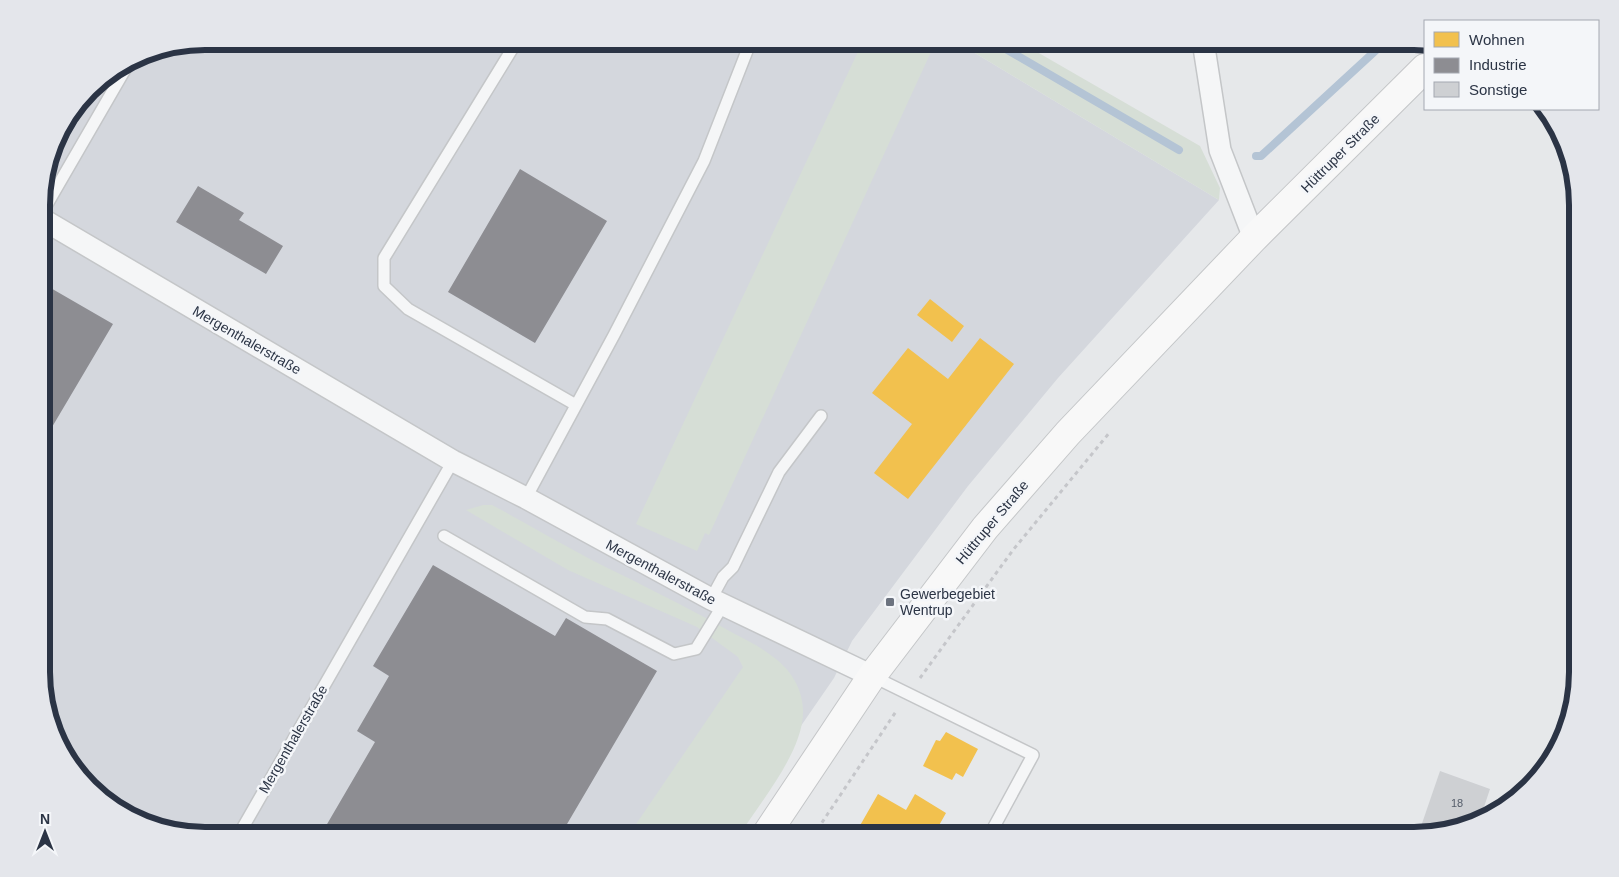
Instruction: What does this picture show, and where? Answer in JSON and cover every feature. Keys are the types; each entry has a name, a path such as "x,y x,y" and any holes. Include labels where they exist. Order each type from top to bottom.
{"main road":[{"name":"Hüttruper Straße","path":"772,827 872,676 985,528 1068,433 1254,238 1424,69"}],"street":[{"path":"1204,50 1220,150 1254,238"},
{"name":"Mergenthalerstraße","path":"50,224 453,460 717,602 872,676"}],"lane":[{"path":"511,50 384,258 384,286 408,309 576,405"},
{"path":"526,498 704,161 746,50"},
{"path":"50,199 123,74"},
{"path":"444,536 585,617 607,620 674,654 696,649 717,602 723,577 733,567 779,472 821,416"},
{"name":"Mergenthalerstraße","path":"243,827 453,460"},
{"path":"872,676 1033,755 995,827"}],"path":[{"path":"819,827 908,695 1013,550 1112,430"}],"shaded area":[{"name":"Gewerbegebiet Wentrup","path":"195,50 970,50 1219,200 1058,378 968,486 852,641 834,678 731,827 205,827 165,822 137,811 119,801 89,774 76,758 62,731 55,712 51,692 50,195 55,165 62,146 82,111 103,89 119,76 137,66 165,55"},
{"path":"859,50 932,50 709,535 705,533 697,551 636,524"},
{"path":"970,50 1034,50 1200,146 1220,188 1219,200"},
{"path":"483,505 492,505 753,644 768,653 784,667 794,679 800,693 803,709 802,725 797,741 780,775 745,827 634,827 743,667 738,657 697,627 568,570 466,510"}],"building: Wohnen":[{"path":"930,299 964,326 952,342 917,315"},
{"path":"980,338 1014,364 908,499 874,473 912,424 872,393 908,348 948,379"},
{"path":"946,732 978,749 963,777 956,773 952,780 923,766 936,740 940,741"},
{"path":"878,794 906,810 915,794 946,813 938,827 859,827"}],"building: Industrie":[{"path":"520,169 607,221 535,343 448,292"},
{"path":"198,186 244,213 239,220 283,246 266,274 176,222"},
{"path":"50,288 113,324 50,430"},
{"path":"433,565 555,636 566,618 657,671 565,827 325,827 375,742 357,731 389,676 373,666"}],"building: Sonstige":[{"path":"1440,771 1490,789 1482,811 1464,819 1421,827"}],"waterway":[{"path":"1007,50 1179,150"},
{"path":"1256,156 1261,156 1376,50"}],"place":[{"name":"Gewerbegebiet Wentrup","path":"890,602"}]}
